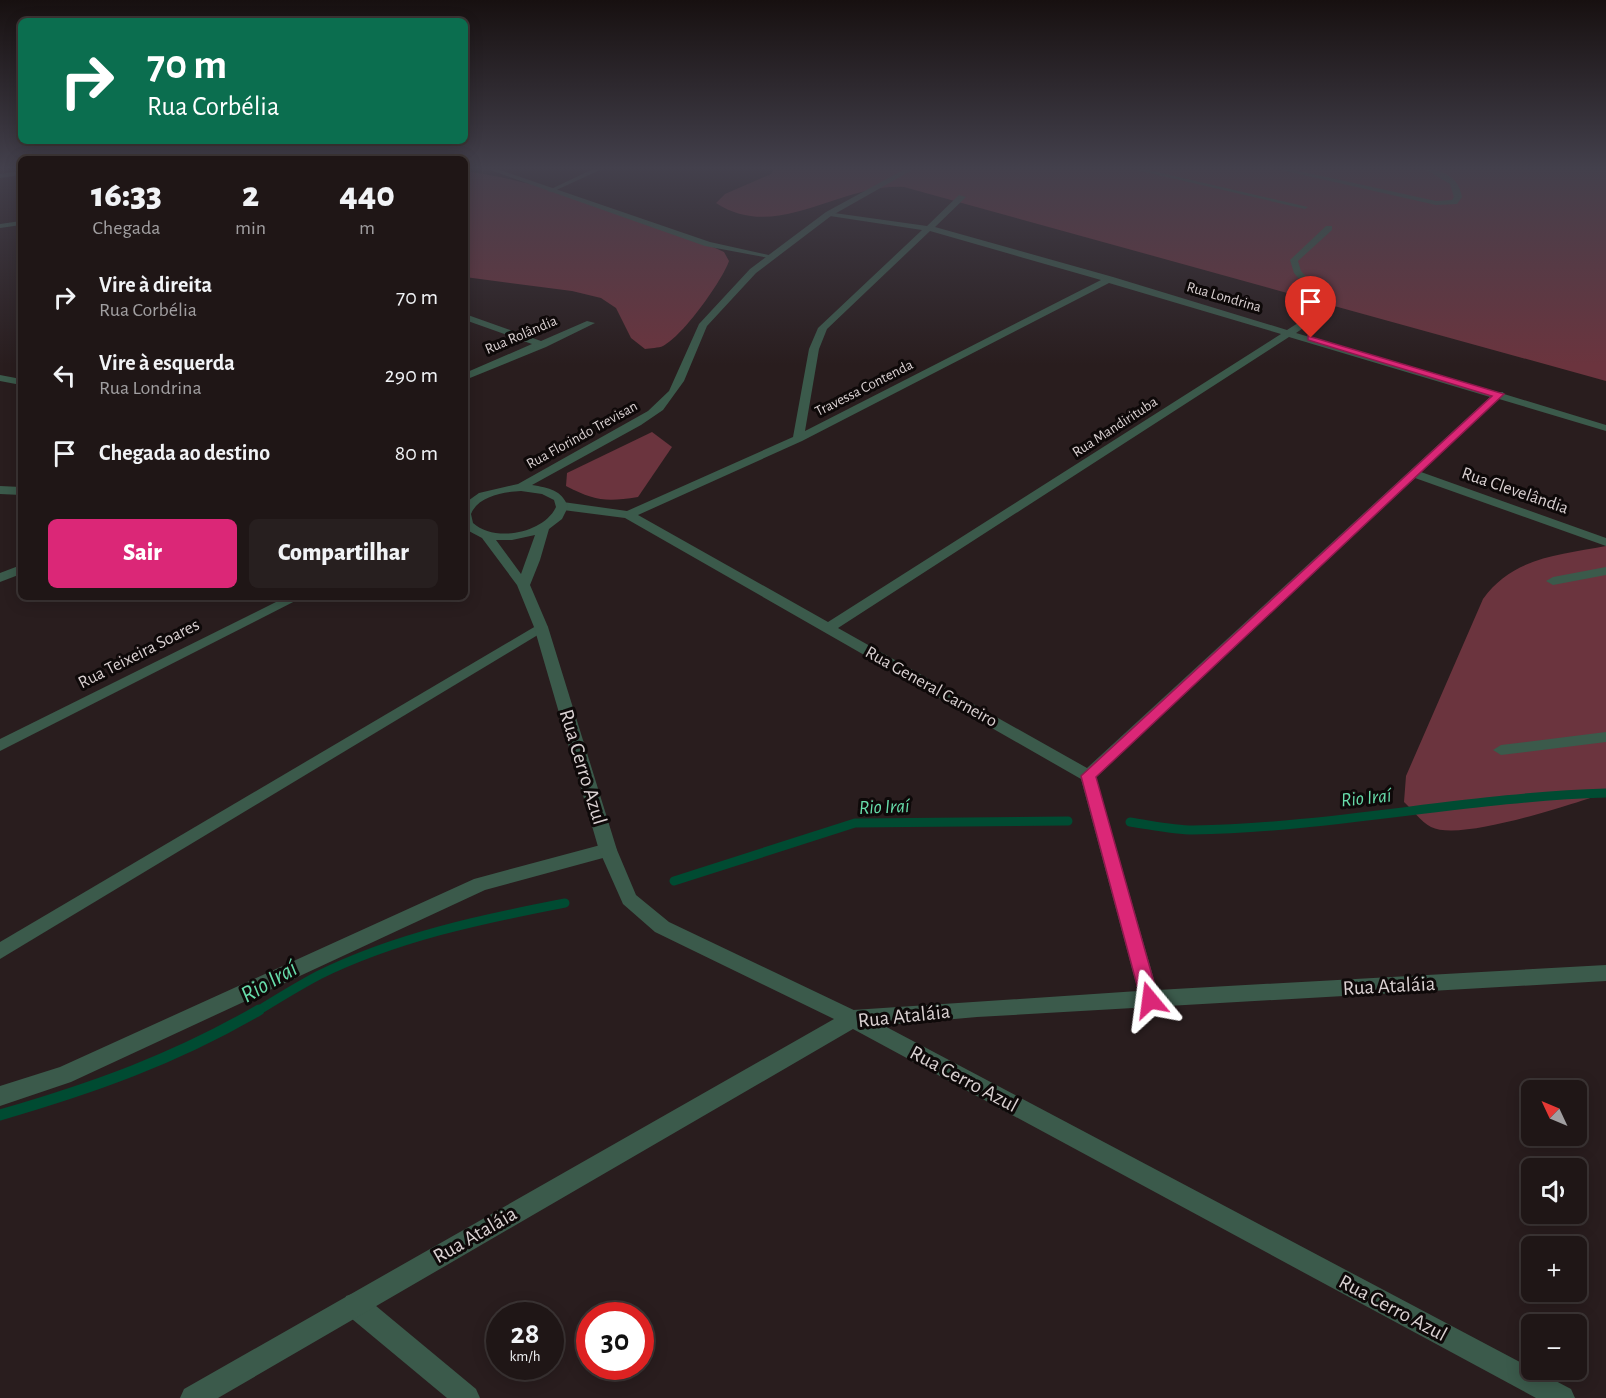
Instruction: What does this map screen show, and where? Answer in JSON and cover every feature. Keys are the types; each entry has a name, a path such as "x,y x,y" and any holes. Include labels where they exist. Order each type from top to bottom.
{"street":[{"path":"679,234 708,244 770,256"},
{"name":"Rua Florindo Trevisan","path":"521,486 558,463 648,416 667,399 677,385 708,317 770,256 801,234"},
{"path":"798,439 814,349 823,328 920,234"},
{"name":"Rua Londrina","path":"952,234 1290,332 1606,428"},
{"name":"Rua Mandirituba","path":"827,629 1312,318 1326,304 1319,291 1296,273 1293,267 1294,260 1322,234"},
{"name":"Travessa Contenda","path":"628,515 701,485 798,439 1110,279"},
{"path":"468,318 543,345"},
{"name":"Rua Rolândia","path":"468,376 590,323"},
{"path":"0,378 18,381"},
{"path":"1150,1000 1088,776 1499,394"},
{"name":"Rua Clevelândia","path":"1412,473 1606,542"},
{"name":"Rua Cerro Azul","path":"468,508 489,493 521,486 545,489 560,499 563,506"},
{"path":"0,490 18,491"},
{"path":"468,496 489,493"},
{"path":"523,585 534,560 543,529 555,522 563,506"},
{"name":"Rua General Carneiro","path":"563,506 628,515 1088,776"},
{"name":"Rua Cerro Azul","path":"468,525 486,535 523,585 541,627 608,850 629,899 662,927 853,1019 1562,1398"},
{"name":"Rua Cerro Azul","path":"486,535 515,537 543,529"},
{"path":"0,578 18,570"},
{"path":"1553,581 1606,571"},
{"name":"Rua Teixeira Soares","path":"0,746 290,600"},
{"path":"0,951 541,627"},
{"path":"1501,750 1606,737"},
{"path":"0,1096 64,1075 480,884 608,850"},
{"name":"Rua Ataláia","path":"203,1394 853,1019 1606,973"},
{"path":"355,1305 467,1398"}],"shaded area":[{"path":"468,234 681,234 724,252 729,261 710,294 691,320 671,340 657,348 645,349 631,338 616,308 601,298 572,291 468,277"},
{"path":"1075,234 1606,234 1606,381"},
{"path":"652,432 672,447 638,497 617,500 601,499 585,495 566,486 567,473"},
{"path":"1606,546 1606,793 1543,813 1490,826 1466,830 1446,830 1427,825 1404,802 1406,776 1483,599 1508,574 1523,566 1554,556"}],"waterway":[{"name":"Rio Iraí","path":"1130,822 1185,830 1245,828 1503,800 1606,793"},
{"name":"Rio Iraí","path":"674,881 855,823 1068,821"},
{"name":"Rio Iraí","path":"256,1012 319,975 378,950 471,923 565,903"},
{"name":"Rio Iraí","path":"0,1115 133,1071 196,1043 259,1010"}],"route":[{"path":"1150,1000 1088,776 1499,394 1311,338"}]}
